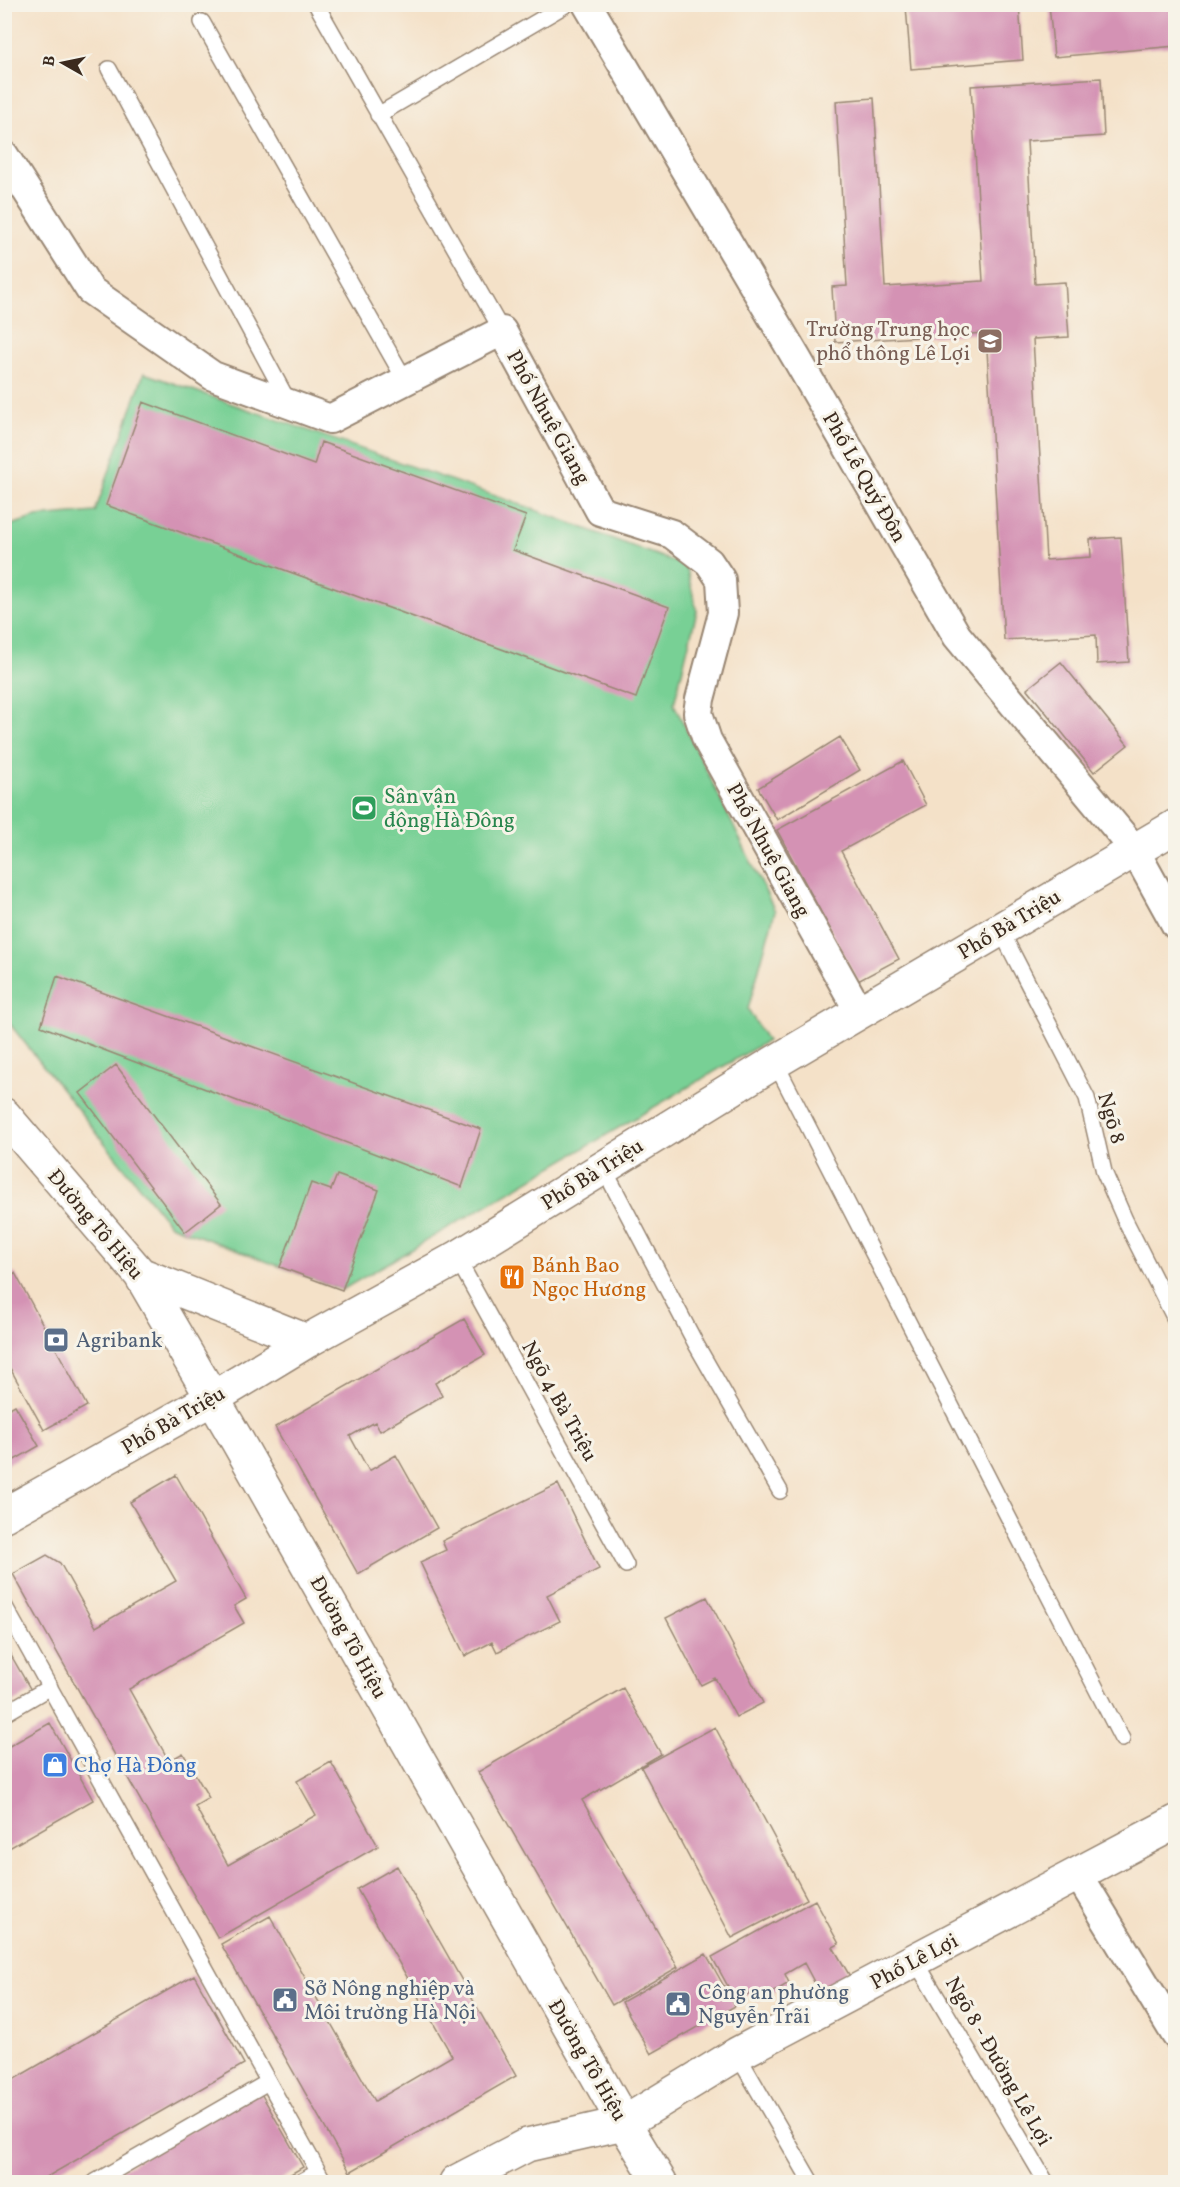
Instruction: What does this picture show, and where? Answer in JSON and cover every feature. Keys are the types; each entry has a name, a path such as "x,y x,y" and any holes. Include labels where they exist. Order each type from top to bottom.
{"street":[{"name":"Phố Lê Quý Đôn","path":"587,4 803,369 957,636 1134,849 1176,925"},
{"name":"Phố Nhuệ Giang","path":"4,155 90,290 213,376 330,418 502,331 600,511 672,534 709,562 721,580 723,613 698,713 707,740 860,1012"},
{"name":"Phố Bà Triệu","path":"4,1515 213,1398 307,1341 457,1258 775,1062 1176,826"},
{"name":"Đường Tô Hiệu","path":"4,1115 140,1274 213,1398 624,2123 660,2182"},
{"path":"140,1274 307,1341"},
{"name":"Phố Lê Lợi","path":"456,2182 527,2145 624,2123 737,2054 1176,1822"},
{"path":"1078,1874 1176,2036"}],"lane":[{"path":"316,4 502,331"},
{"path":"378,115 567,4"},
{"path":"202,22 405,380"},
{"path":"109,69 289,403"},
{"name":"Ngõ 8","path":"1000,929 1087,1098 1104,1172 1125,1220 1176,1322"},
{"path":"775,1062 1122,1739"},
{"path":"603,1167 697,1346 780,1491"},
{"name":"Ngõ 4 Bà Triệu","path":"457,1258 626,1564"},
{"path":"4,1605 321,2177 300,2182"},
{"path":"4,1714 50,1687"},
{"name":"Ngõ 8 - Đường Lê Lợi","path":"915,1960 1046,2182"},
{"path":"737,2054 811,2182"},
{"path":"95,2182 268,2082"}],"green space":[{"name":"Sân vận động Hà Đông","path":"144,373 530,508 686,566 697,611 674,704 775,911 748,1009 767,1041 342,1290 170,1225 5,1018 5,527 36,517 95,512"}],"building":[{"path":"1019,4 1023,60 911,69 906,6"},
{"path":"1049,4 1176,4 1176,46 1054,57"},
{"path":"1101,78 1104,136 1027,141 1035,284 1065,282 1069,337 1033,339 1046,560 1091,557 1090,539 1121,537 1129,662 1097,664 1096,635 1004,640 986,333 835,342 832,287 847,286 836,101 874,98 885,287 983,281 971,86"},
{"path":"143,402 314,465 321,442 526,516 513,550 669,607 636,698 106,505"},
{"path":"1061,662 1128,745 1094,772 1027,689"},
{"path":"840,737 860,770 777,820 758,788"},
{"path":"903,761 926,805 841,851 899,959 858,981 777,830"},
{"path":"57,976 481,1129 462,1187 41,1026"},
{"path":"116,1065 221,1204 185,1232 80,1093"},
{"path":"337,1175 379,1190 342,1290 280,1267 311,1183 331,1190"},
{"path":"15,1273 87,1406 44,1430 4,1357 4,1279"},
{"path":"464,1319 485,1355 435,1383 442,1396 380,1431 375,1422 350,1436 369,1471 396,1455 437,1528 358,1574 275,1427"},
{"path":"15,1405 39,1446 4,1466 4,1411"},
{"path":"176,1475 246,1599 234,1606 244,1623 129,1689 169,1761 183,1753 209,1798 195,1806 228,1865 316,1815 297,1781 331,1762 378,1846 218,1938 13,1574 47,1555 60,1563 96,1627 176,1581 130,1502"},
{"path":"558,1484 599,1569 547,1595 560,1621 497,1652 492,1642 465,1656 420,1562 446,1550 442,1541"},
{"path":"707,1597 763,1703 736,1717 715,1678 701,1685 666,1618"},
{"path":"4,1643 32,1692 4,1708"},
{"path":"623,1688 661,1754 582,1800 678,1967 612,2005 478,1772"},
{"path":"50,1723 93,1800 4,1851 4,1749"},
{"path":"715,1727 807,1899 732,1938 641,1767"},
{"name":"Sở Nông nghiệp và Môi trường Hà Nội","path":"397,1866 516,2076 350,2172 221,1944 270,1916 375,2101 452,2056 357,1889"},
{"path":"815,1900 839,1944 833,1947 851,1978 821,1995 804,1963 785,1974 789,1983 758,2001 753,1991 736,2001 712,1957"},
{"name":"Công an phường Nguyễn Trãi","path":"706,1954 735,2006 651,2054 622,2002"},
{"path":"194,1975 244,2064 38,2182 4,2182 4,2085"},
{"path":"259,2090 303,2167 277,2182 100,2182"}],"place":[{"name":"Trường Trung học phổ thông Lê Lợi","path":"990,341"},
{"name":"Sân vận động Hà Đông","path":"364,808"},
{"name":"Bánh Bao Ngọc Hương","path":"512,1277"},
{"name":"Agribank","path":"56,1340"},
{"name":"Chợ Hà Đông","path":"55,1765"},
{"name":"Sở Nông nghiệp và Môi trường Hà Nội","path":"285,2000"},
{"name":"Công an phường Nguyễn Trãi","path":"678,2004"}]}
